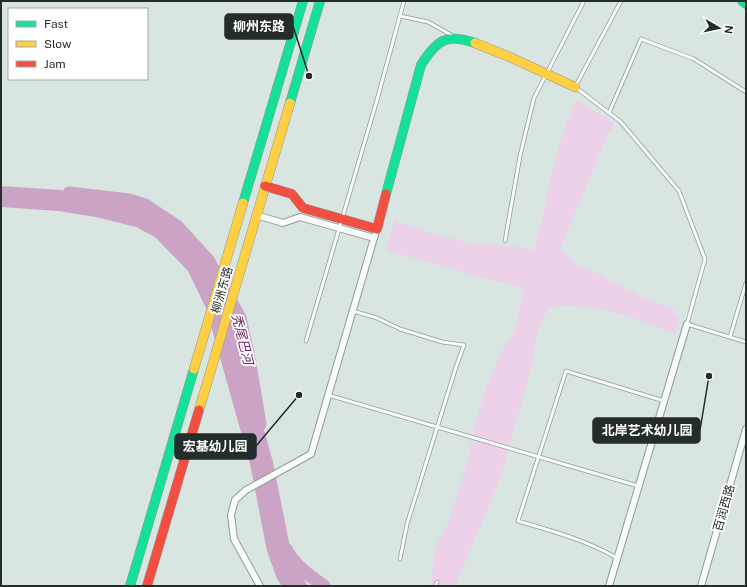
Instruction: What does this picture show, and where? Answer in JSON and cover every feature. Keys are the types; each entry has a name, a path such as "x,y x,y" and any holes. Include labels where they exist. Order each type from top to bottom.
{"main road":[{"name":"柳洲东路","path":"130,586 303,1"},
{"name":"柳洲东路","path":"147,586 264,186 320,1"},
{"path":"742,1 746,4"},
{"path":"264,186 292,194 303,208 377,229 421,65 434,46 454,37 478,44 575,87"}],"street":[{"path":"256,215 283,223 300,217 374,238"},
{"path":"260,586 234,539 231,515 235,500 246,490 285,470 311,454 377,229"},
{"path":"609,586 687,324"},
{"name":"百润西路","path":"701,586 746,429"}],"lane":[{"path":"306,341 404,1"},
{"path":"505,241 520,156 534,98 584,1"},
{"path":"621,1 575,87 621,122 679,192 705,259 687,324 746,342"},
{"path":"400,16 428,22 459,38"},
{"path":"609,113 641,39 694,59 746,92"},
{"path":"730,337 746,283"},
{"path":"353,311 442,342 464,345 407,524 400,559"},
{"path":"617,558 579,540 518,521 566,371 664,401"},
{"path":"328,395 638,486"},
{"path":"435,586 437,582"}],"shaded area":[{"path":"576,100 615,124 609,132 560,248 576,265 599,274 642,297 673,309 680,319 675,333 618,313 581,305 558,306 547,310 537,334 530,374 499,482 455,586 431,586 435,548 448,524 464,473 483,396 500,354 516,327 524,288 386,249 395,219 401,223 430,233 471,244 512,246 534,250 562,136"},
{"path":"1,186 60,190 101,197 145,208 170,222 208,261 229,302 273,462 290,547 299,572 308,586 282,586 277,579 267,551 250,464 206,308 188,271 155,237 136,227 96,217 58,211 1,207"}],"waterway":[{"name":"秃尾巴河","path":"69,193 129,200 145,205 178,227 208,260 240,318 249,359 260,424"},
{"name":"秃尾巴河","path":"286,549 298,565 324,586"}],"traffic: fast":[{"path":"243,203 303,1"},
{"path":"290,103 320,1"},
{"path":"742,1 746,4"},
{"path":"386,194 421,65 437,44 443,41 457,39 475,43"},
{"path":"130,586 194,369"}],"traffic: slow":[{"path":"475,43 575,87"},
{"path":"199,410 290,103"},
{"path":"194,369 243,203"}],"traffic: jam":[{"path":"265,186 292,194 303,208 377,229 386,194"},
{"path":"147,586 199,410"}],"place":[{"name":"柳州东路","path":"309,76"},
{"name":"北岸艺术幼儿园","path":"709,376"},
{"name":"宏基幼儿园","path":"299,395"}]}
